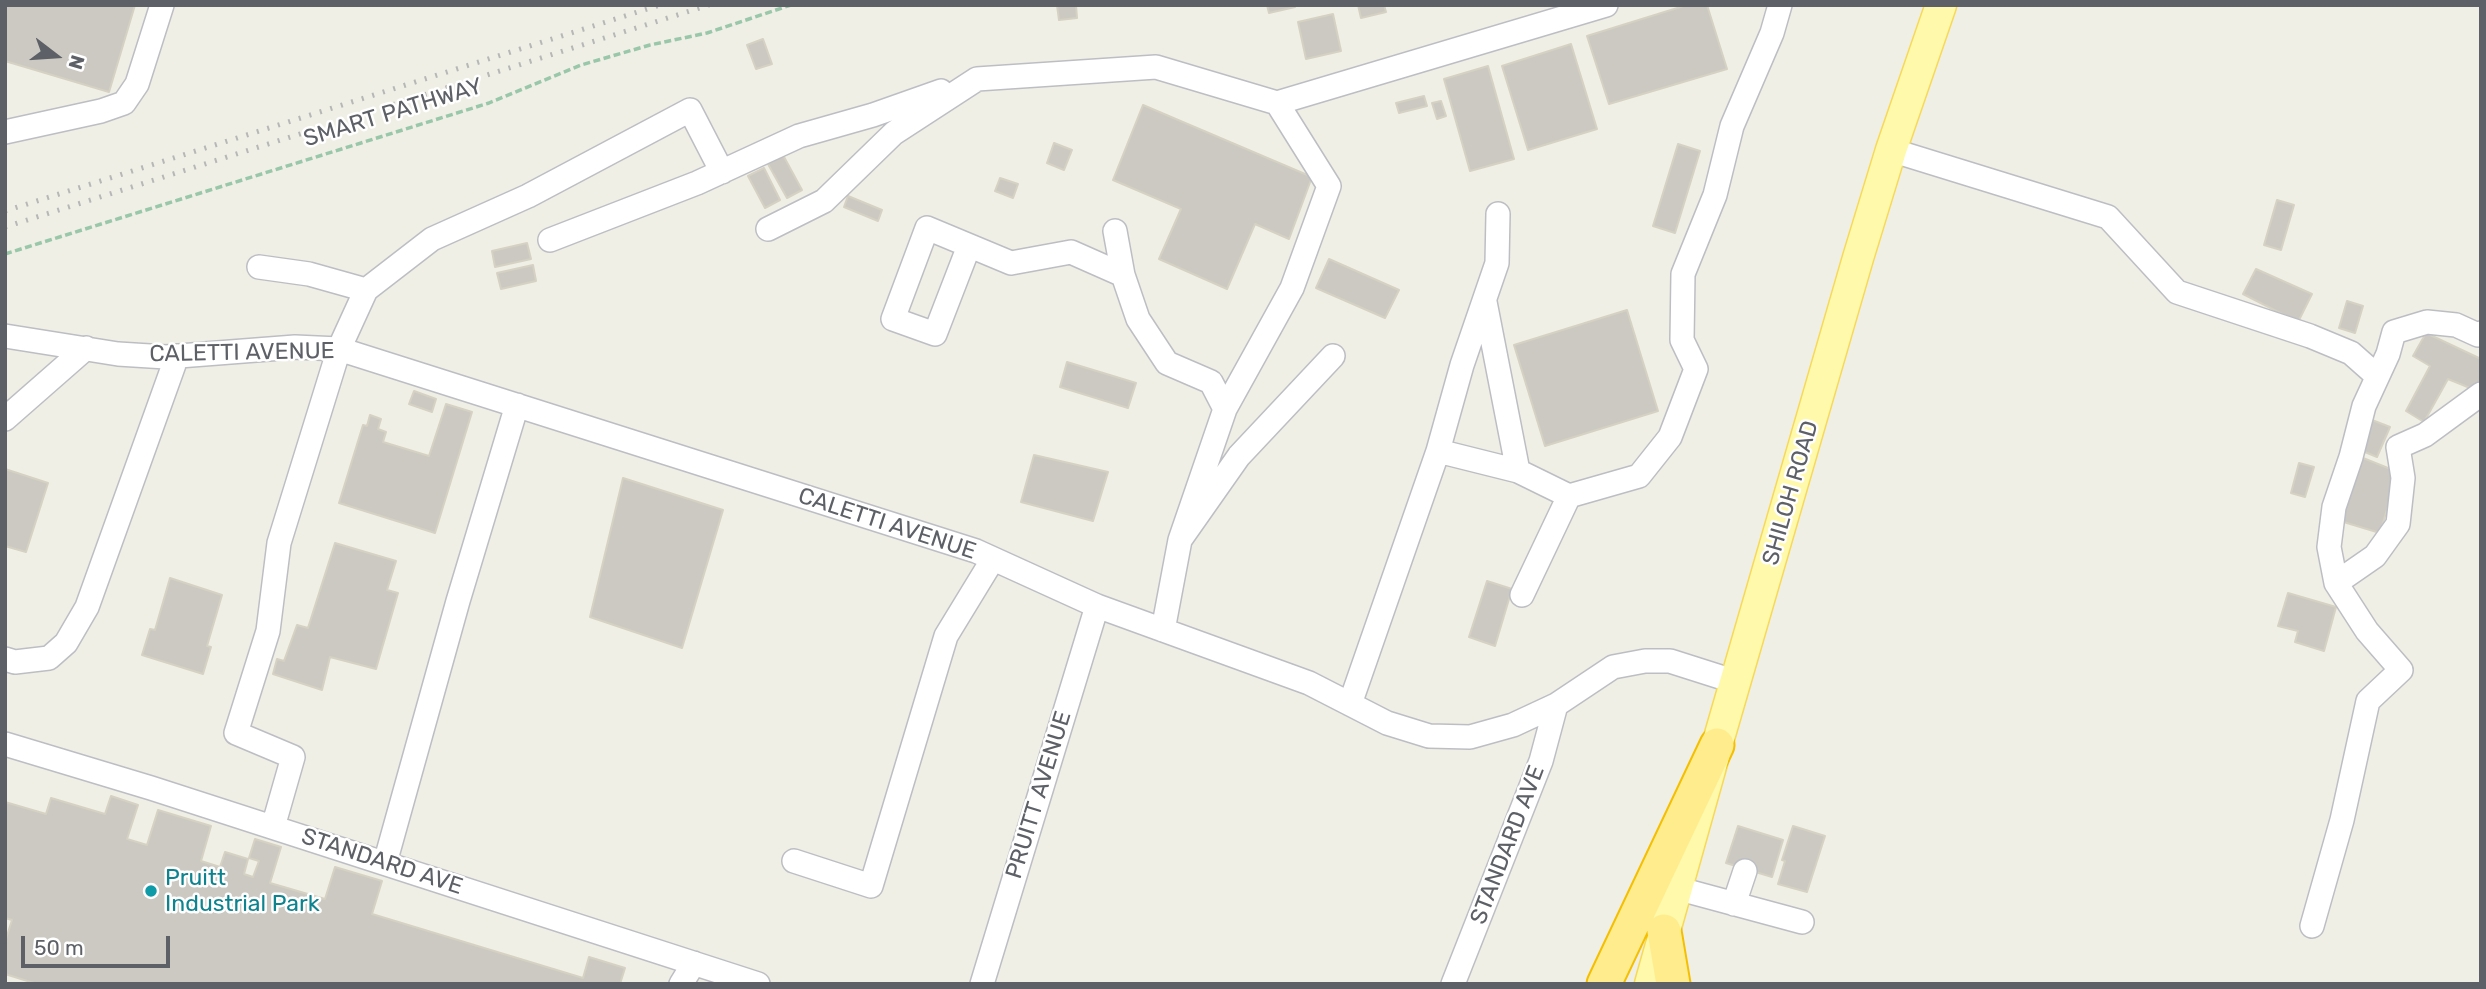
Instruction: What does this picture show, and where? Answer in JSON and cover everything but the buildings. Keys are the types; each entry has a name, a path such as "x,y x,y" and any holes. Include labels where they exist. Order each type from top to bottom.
{"highway":[{"path":"1604,984 1717,745"},
{"path":"1664,931 1673,984"}],"main road":[{"name":"SHILOH ROAD","path":"1650,984 1891,150 1941,5"}],"street":[{"path":"5,132 101,111 124,103 137,84 162,5"},
{"path":"550,240 722,172 799,136 873,115 977,79 1156,67 1277,103 1606,5"},
{"path":"1438,451 1518,471 1569,496 1639,476 1670,438 1696,369 1682,340 1684,274 1715,195 1732,126 1772,33 1780,5"},
{"path":"768,229 824,201 894,133 977,79"},
{"path":"1163,630 1180,540 1225,408 1292,288 1329,186 1277,103"},
{"path":"272,827 293,757 236,733 268,631 279,543 339,349 366,290 432,239 528,196 690,110 722,172"},
{"path":"1891,150 2108,216 2177,292 2310,336 2351,353 2377,376"},
{"path":"1350,704 1438,451 1462,365 1497,263 1498,214"},
{"path":"1115,231 1123,275 1138,319 1167,363 1211,382 1225,408"},
{"path":"969,246 1011,263 1071,252 1123,275"},
{"path":"259,267 309,274 366,290"},
{"path":"1485,299 1518,471"},
{"path":"2312,926 2342,820 2368,701 2401,670 2367,631 2336,583 2329,547 2334,507 2364,406 2394,332 2427,322 2456,325 2478,335 2481,333"},
{"name":"CALETTI AVENUE","path":"5,336 118,354 177,356 295,347 339,349 976,551 1097,607 1309,683 1387,723 1429,736 1470,737 1513,724 1556,705 1613,667 1645,661 1670,662 1736,682"},
{"path":"5,419 86,348"},
{"path":"5,659 15,662 50,658 66,643 88,607 177,356"},
{"path":"1180,540 1239,456 1333,356"},
{"path":"2336,583 2375,556 2398,524 2403,478 2398,447 2425,435 2481,394"},
{"path":"385,863 458,601 517,405"},
{"path":"1522,595 1569,496"},
{"path":"794,861 871,886 946,636 993,559"},
{"name":"PRUITT AVENUE","path":"982,984 1097,607"},
{"name":"STANDARD AVE","path":"1453,984 1541,761 1556,705"},
{"name":"STANDARD AVE","path":"5,744 758,984"},
{"path":"1734,904 1745,871"},
{"path":"1676,888 1802,922"},
{"path":"681,984 694,963"}],"path":[{"name":"SMART PATHWAY","path":"5,254 489,103 581,65 650,45 707,33 791,5"}],"railway":[{"path":"5,211 660,5"},
{"path":"5,227 709,5"}],"place":[{"name":"Pruitt Industrial Park","path":"151,891"}]}
